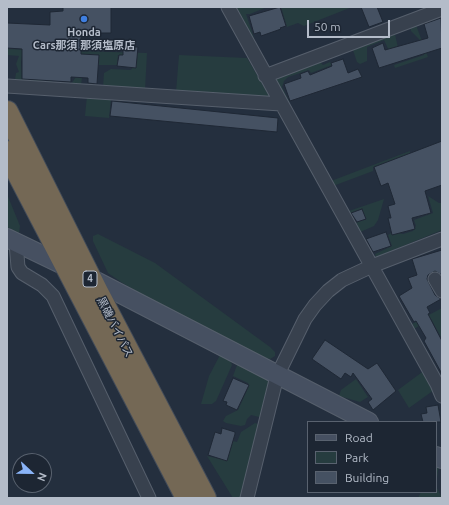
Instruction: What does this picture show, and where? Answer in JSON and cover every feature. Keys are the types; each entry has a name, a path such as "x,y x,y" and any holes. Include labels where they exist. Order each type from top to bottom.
{"highway":[{"name":"黒磯バイパス","path":"7,112 90,278 205,498"},
{"name":"黒磯バイパス","path":"7,152 186,498"},
{"name":"4","path":"115,362 141,433 170,498"},
{"name":"4","path":"176,444 212,498"}],"street":[{"path":"228,7 437,384 442,396"},
{"path":"265,76 442,9"},
{"path":"7,86 281,104"},
{"path":"247,498 277,376 305,319 315,305 328,291 342,280 372,266 442,239"},
{"path":"12,240 90,278 277,376 367,421"},
{"path":"12,240 18,267 22,273 47,288 53,296 149,498"},
{"path":"435,279 442,291"}],"green space":[{"path":"267,7 250,14 246,14 254,38 251,39 235,8"},
{"path":"281,7 352,7 304,26 298,23 287,27"},
{"path":"416,25 428,57 395,68 394,65 424,55 419,39 411,31 410,27"},
{"path":"395,34 398,48 392,57 384,40 367,47 367,61 360,64 357,62 353,50"},
{"path":"7,49 147,53 145,90 103,87 104,73 111,69 131,70 137,60 137,56 118,55 117,65 89,65 82,77 81,86 15,80 16,73 19,72 16,64 19,56 7,55","holes":["23,51 77,75 72,83 52,82 51,72 39,67 39,80 22,79 21,62"]},
{"path":"179,55 247,58 271,99 176,92"},
{"path":"320,62 323,65 330,62 332,65 311,73 309,70 288,77 284,81 282,87 290,103 286,104 273,80"},
{"path":"87,96 111,98 109,118 85,116"},
{"path":"410,151 410,154 373,167 373,171 333,186 331,181"},
{"path":"7,194 20,226 19,233 7,227"},
{"path":"428,196 439,203 442,203 442,230 376,257 375,254 392,246 388,235 393,232 403,234 413,231 416,226 414,220 433,213"},
{"path":"384,199 378,220 374,226 358,233 353,224 366,219 362,209 348,214 346,212"},
{"path":"98,234 155,263 270,347 275,352 275,356 270,359 258,356 161,306 121,282 108,273 93,241 93,236"},
{"path":"442,308 442,339 431,319 414,329 411,327 410,325"},
{"path":"220,355 230,360 232,365 216,401 212,404 201,404 209,376"},
{"path":"240,364 266,376 271,385 263,418 251,415 247,419 245,425 241,426 223,421 226,416 238,410 249,386 248,383 233,376 237,365"},
{"path":"425,370 434,390 409,408 398,390"},
{"path":"356,379 368,397 360,402 339,396 341,390"},
{"path":"255,423 261,425 242,498 233,498 207,456 225,460 228,457 233,441 237,442 241,432"},
{"path":"437,462 439,463 437,478"},
{"path":"437,488 442,498 418,498 420,493 437,493"}],"building":[{"path":"63,7 111,7 111,33 81,33 81,54 99,55 97,84 88,83 88,78 71,77 71,82 22,79 22,49 7,48 7,23 50,25 50,12 63,11"},
{"path":"280,7 286,26 261,36 260,32 254,34 249,16"},
{"path":"361,7 377,7 383,22 369,27"},
{"path":"441,18 442,48 379,68 372,48 383,43 385,50 428,38 424,24"},
{"path":"123,47 138,47 136,68 117,66 119,55 123,55"},
{"path":"343,59 348,73 358,69 362,77 290,101 284,84 301,78 300,74 308,71 310,75 332,66 331,63"},
{"path":"112,101 278,118 277,132 110,116"},
{"path":"442,141 442,185 425,191 431,213 412,218 415,229 392,235 388,218 391,218 388,206 395,204 388,183 381,186 374,167"},
{"path":"362,209 366,219 357,222 351,213"},
{"path":"386,232 391,246 373,252 366,239"},
{"path":"442,250 442,275 435,271 428,275 427,279 435,295 441,299 427,307 430,313 428,314 442,341 442,374 424,341 426,338 416,321 414,322 399,296 412,288 408,278 417,275 412,259"},
{"path":"325,340 368,369 377,363 396,391 373,410 368,402 372,399 353,373 351,377 345,373 341,379 312,359"},
{"path":"233,378 249,385 237,410 226,405 227,402 223,401"},
{"path":"438,405 441,422 423,421 421,414 427,413 426,407"},
{"path":"222,428 235,432 227,461 208,455 215,432 221,434"}],"place":[{"name":"Honda Cars那須 那須塩原店","path":"84,19"}]}
